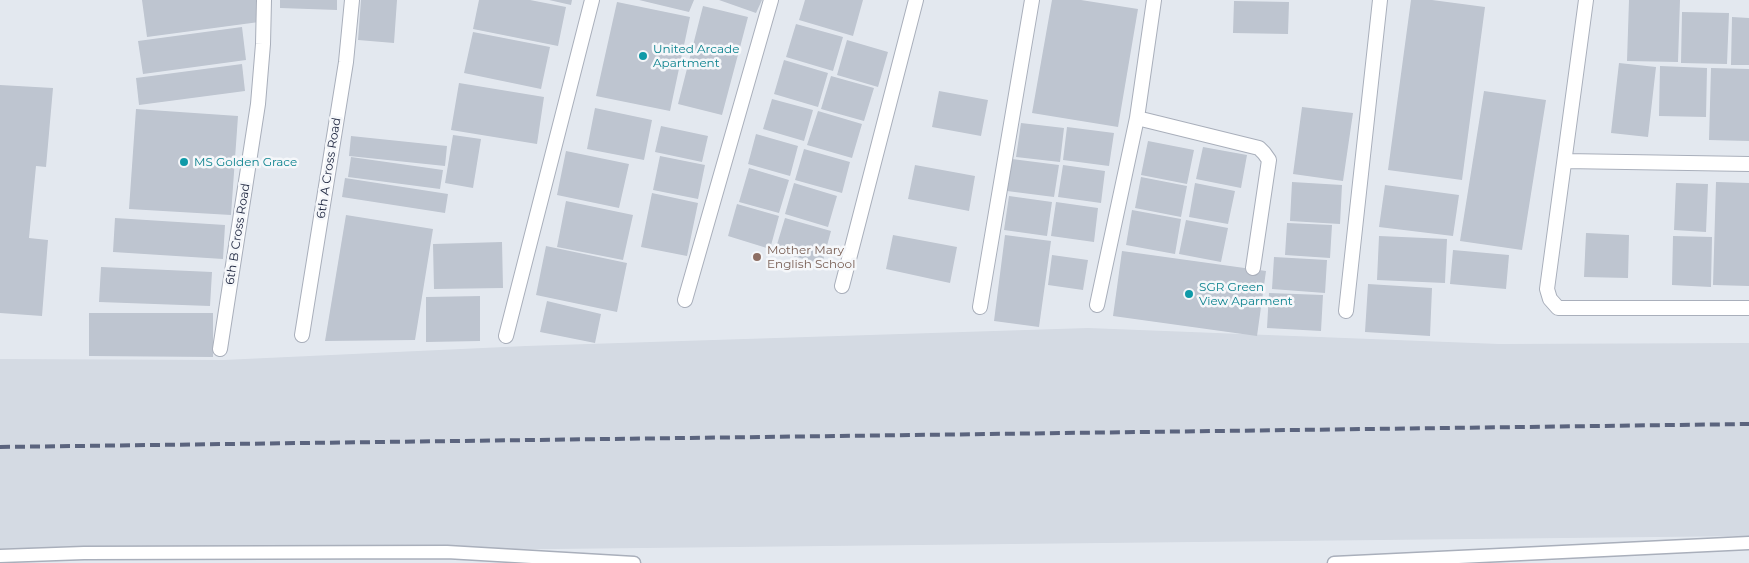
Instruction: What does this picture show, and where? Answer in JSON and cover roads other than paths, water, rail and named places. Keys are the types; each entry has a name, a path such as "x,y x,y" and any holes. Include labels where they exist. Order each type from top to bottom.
{"street":[{"name":"6th B Cross Road","path":"220,350 258,104 264,44 264,0"},
{"name":"6th A Cross Road","path":"302,335 346,62 352,0"},
{"path":"506,336 592,0"},
{"path":"684,300 771,0"},
{"path":"842,286 916,0"},
{"path":"980,307 1032,0"},
{"path":"1097,305 1137,118 1154,0"},
{"path":"1346,311 1380,0"},
{"path":"1586,0 1547,288 1550,299 1558,308 1749,308"},
{"path":"1137,118 1259,148 1264,153 1269,160 1253,268"},
{"path":"1565,161 1749,164"}],"lane":[{"path":"1334,563 1749,543"},
{"path":"0,556 84,553 447,552 634,563"}],"railway":[{"path":"0,447 1749,424"}],"place":[{"name":"United Arcade Apartment","path":"643,56"},
{"name":"MS Golden Grace","path":"184,162"},
{"name":"Mother Mary English School","path":"757,257"},
{"name":"SGR Green View Aparment","path":"1189,294"}]}
